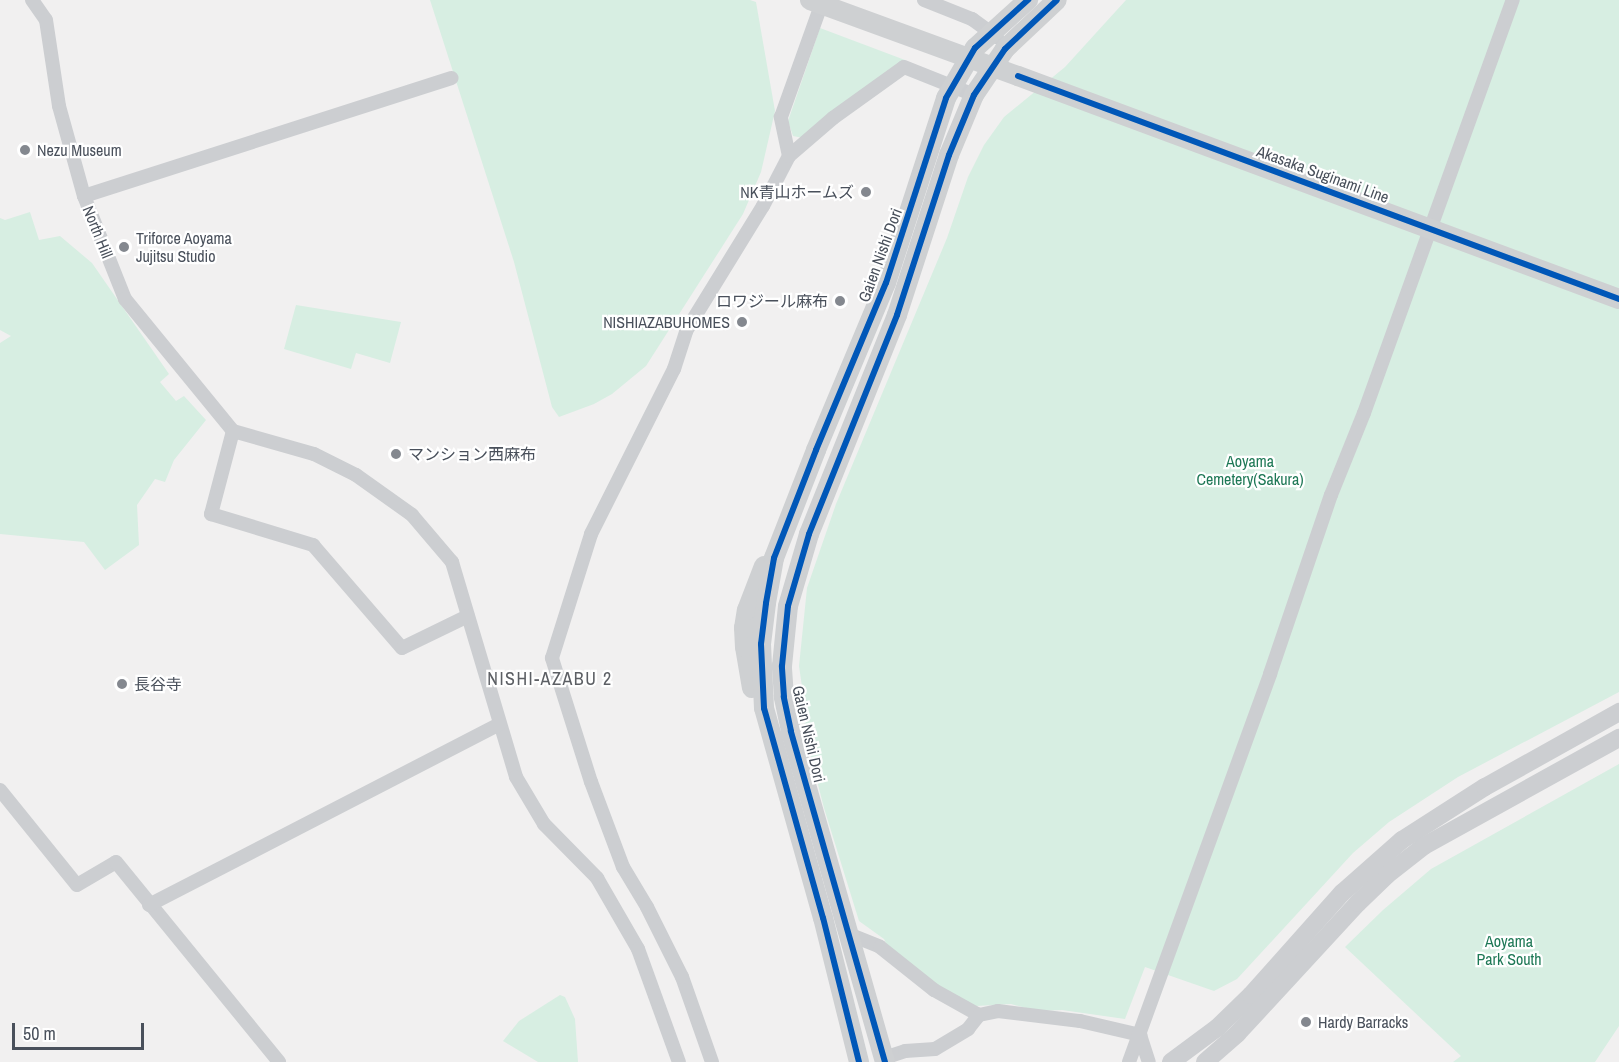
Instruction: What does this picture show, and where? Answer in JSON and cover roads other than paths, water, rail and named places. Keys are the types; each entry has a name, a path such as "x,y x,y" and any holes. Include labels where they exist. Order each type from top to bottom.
{"main road":[{"name":"Akasaka Suginami Line","path":"810,0 1619,299"},
{"name":"Gaien Nishi Dori","path":"856,1061 823,918 787,790 760,717 745,647 744,628 750,600 766,562 784,535 816,450 885,283 952,86 975,48 1028,0"},
{"name":"Gaien Nishi Dori","path":"885,1060 797,752 784,697 782,666 788,606 808,534 897,315 949,155 974,95 988,71 1008,46 1057,0"}],"street":[{"name":"North Hill","path":"32,0 46,20 59,106 84,196 125,299 233,431"},
{"path":"789,156 782,117 823,0"},
{"path":"924,0 972,19 1008,46"},
{"path":"1129,1062 1267,682 1331,495 1364,413 1513,0"},
{"path":"712,1062 682,977 647,907 622,867 591,782 552,658 591,534 674,369 686,331 763,206 789,156 833,118 904,68 974,95"},
{"path":"84,196 451,78"},
{"path":"468,616 402,648 313,545 211,514 233,431 314,454 356,475 412,515 452,562 516,777 544,824 597,878 638,949 680,1062"},
{"path":"1171,1062 1216,1028 1251,995 1342,893 1402,840 1485,787 1619,712"},
{"path":"150,905 499,724"},
{"path":"1204,1062 1237,1034 1380,882 1424,846 1619,738"},
{"path":"0,789 77,885 116,862 279,1062"},
{"path":"851,935 880,947 934,990 979,1015"},
{"path":"885,1060 908,1050 935,1049 968,1029 979,1015 998,1011 1080,1021 1140,1035"},
{"path":"1140,1035 1149,1062"}],"place":[{"name":"Nezu Museum","path":"25,150"},
{"name":"NK青山ホームズ","path":"866,192"},
{"name":"Triforce Aoyama Jujitsu Studio","path":"124,247"},
{"name":"ロワジール麻布","path":"840,301"},
{"name":"NISHIAZABUHOMES","path":"742,322"},
{"name":"マンション西麻布","path":"396,454"},
{"name":"長谷寺","path":"122,684"},
{"name":"Hardy Barracks","path":"1306,1022"}],"district":[{"name":"NISHI-AZABU 2","path":"550,679"}],"park label":[{"name":"Aoyama Cemetery(Sakura)","path":"1250,470"},
{"name":"Aoyama Park South","path":"1509,950"}]}
